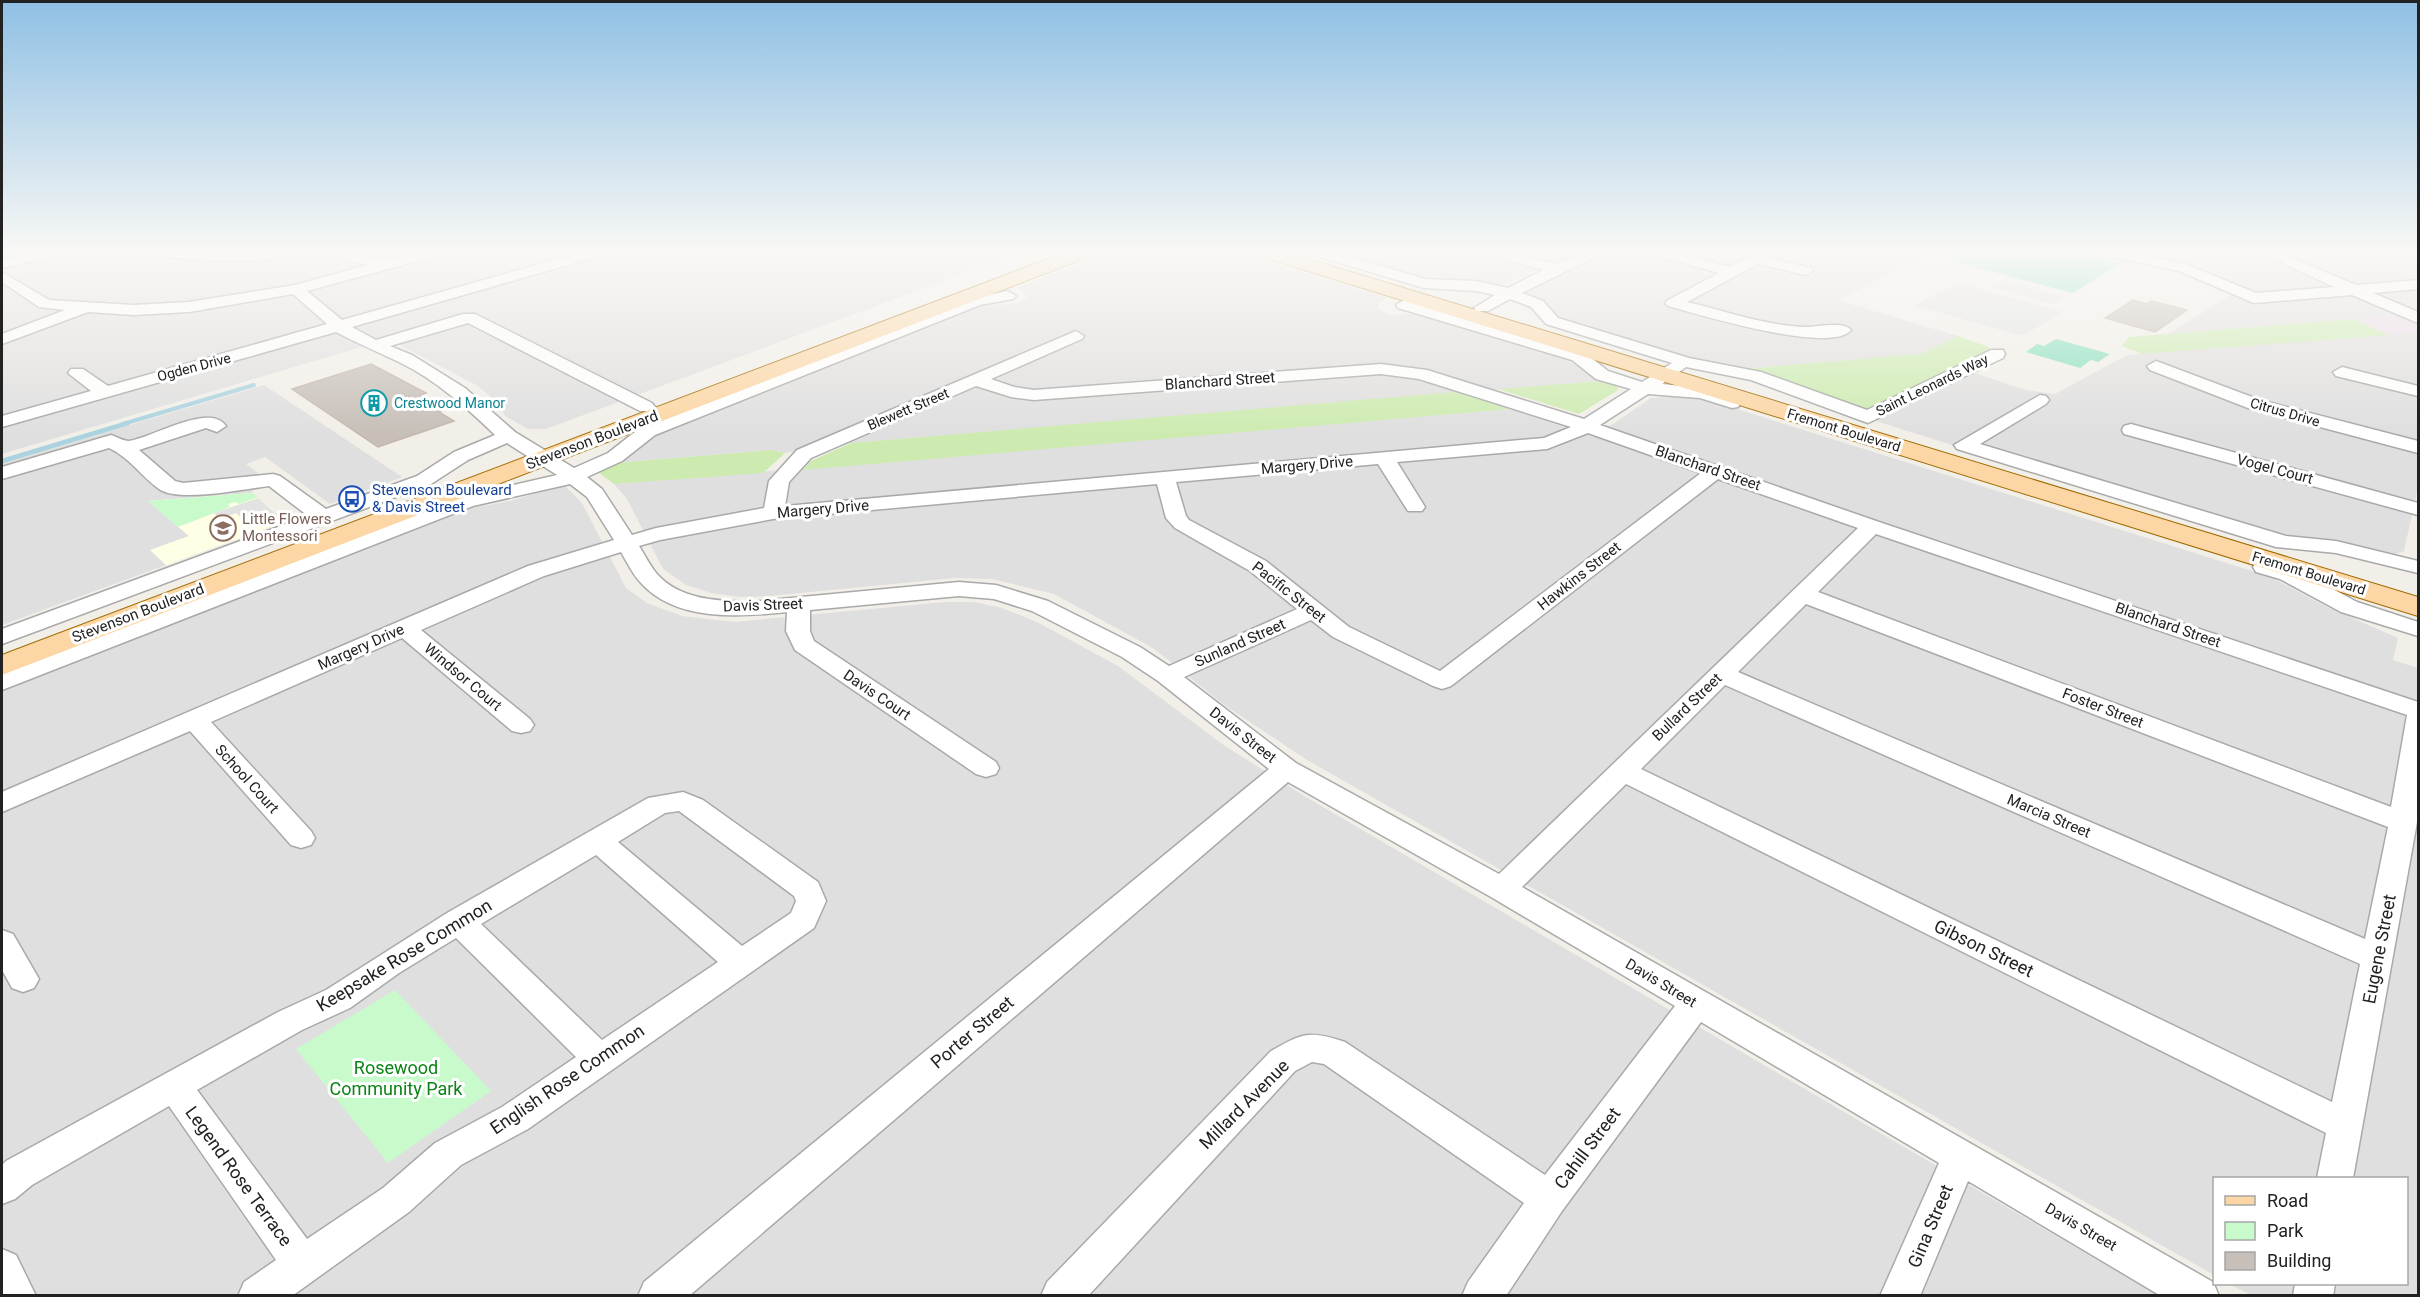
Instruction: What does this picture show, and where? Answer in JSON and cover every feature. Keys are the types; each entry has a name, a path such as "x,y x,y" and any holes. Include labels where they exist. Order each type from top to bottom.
{"main road":[{"name":"Stevenson Boulevard","path":"2,666 528,448 646,407 892,314"},
{"name":"Stevenson Boulevard","path":"2,648 528,448 909,314"},
{"name":"Fremont Boulevard","path":"1487,314 1663,377 2418,607"},
{"name":"Fremont Boulevard","path":"1663,377 2418,592"}],"street":[{"path":"2,339 69,314"},
{"name":"Davis Street","path":"324,314 340,327 374,346 406,359 459,392 528,448 571,475 594,494 649,579 668,594 687,602 750,609 959,589 996,592 1040,606 1131,652 1167,676 1286,769 1502,889 2199,1296"},
{"name":"Ogden Drive","path":"2,422 386,314"},
{"name":"Stevenson Boulevard","path":"2,682 468,501 522,493 571,475 616,456 648,431 948,314"},
{"name":"Fremont Boulevard","path":"1438,314 1578,356 1602,375 1663,377 1702,393 2288,574 2349,607 2418,629"},
{"name":"Fremont Boulevard","path":"1545,314 1552,321 1686,362 1755,376 1868,417"},
{"path":"1718,314 1793,331 1822,333 1843,330"},
{"path":"374,346 469,317 646,407"},
{"name":"Blewett Street","path":"773,513 778,481 804,454 1076,336"},
{"name":"Saint Leonards Way","path":"1868,417 1997,354"},
{"name":"Citrus Drive","path":"2156,366 2253,404 2418,447"},
{"name":"Blanchard Street","path":"975,380 1011,392 1034,395 1381,369 1421,374 1586,426 1872,526 2418,710"},
{"path":"2342,372 2418,391"},
{"path":"77,373 104,392"},
{"name":"Margery Drive","path":"2,803 536,571 624,542 691,526 773,513 1547,443 1568,436 1586,426 1663,377"},
{"name":"Fremont Boulevard","path":"2040,400 1964,445 2284,542 2336,547 2418,567"},
{"path":"125,448 207,422 217,426"},
{"name":"Vogel Court","path":"2131,430 2418,509"},
{"path":"2,473 111,441 125,448 168,486 183,489 273,480 322,516"},
{"name":"Stevenson Boulevard","path":"2,637 322,516 424,480 461,456 528,448"},
{"path":"1384,458 1415,507"},
{"name":"Hawkins Street","path":"1442,681 1716,471"},
{"name":"Pacific Street","path":"1165,477 1176,518 1182,524 1258,566 1355,640 1442,681"},
{"name":"Bullard Street","path":"1502,889 1872,526"},
{"name":"Foster Street","path":"1802,594 2403,822"},
{"name":"Davis Court","path":"799,604 798,631 802,645 986,768"},
{"name":"Sunland Street","path":"1167,676 1313,610"},
{"name":"Windsor Court","path":"405,628 521,726"},
{"name":"Marcia Street","path":"1721,674 2377,958"},
{"name":"Eugene Street","path":"2335,1177 2403,822 2418,718"},
{"name":"School Court","path":"194,720 301,838"},
{"name":"Porter Street","path":"658,1296 1286,769"},
{"name":"Gibson Street","path":"1622,771 2345,1125"},
{"name":"Keepsake Rose Common","path":"2,1187 19,1173 290,1021 338,999 388,964 458,921 658,805 682,801 807,890 811,901"},
{"path":"597,840 740,962"},
{"name":"English Rose Common","path":"258,1296 396,1200 448,1154 514,1118 803,920 811,901"},
{"path":"458,921 599,1058"},
{"path":"2,942 23,979"},
{"name":"Cahill Street","path":"1482,1296 1549,1199 1696,1004"},
{"name":"Millard Avenue","path":"1061,1296 1283,1061 1308,1047 1333,1052 1549,1199"},
{"name":"Legend Rose Terrace","path":"175,1087 303,1265"},
{"name":"Gina Street","path":"1900,1296 1960,1157"},
{"path":"2,1268 16,1296"}],"shaded area":[{"path":"2,314 856,314 546,429 528,429 505,416 498,403 478,386 388,339 2,454"},
{"path":"962,314 1425,314 1563,358 1602,381 851,443 785,453 772,450 614,463 659,432"},
{"path":"1552,314 1882,314 1958,336 1921,354 1742,369 1682,355 1557,317"},
{"path":"1944,314 2060,314 2022,336"},
{"path":"2201,314 2398,315 2168,334"},
{"path":"2398,315 2418,324 2418,331 2387,334 2354,319"},
{"path":"2418,331 2418,487 2404,551 2393,555 2332,541 2278,534 1962,440 1952,445 1876,421 1969,371 2025,390 2055,394 2127,355"},
{"path":"264,385 402,477 330,504 265,457 246,464 258,473 252,493 149,501 189,536 151,550 166,565 2,625 2,463"},
{"path":"1684,396 1705,399 2271,577 2325,606 2398,638 2393,660 2418,668 2418,1295 2251,1295 2231,1285 2408,1285 2408,1177 2213,1177 2213,1274 1307,760 1223,704 1153,648 1054,594 992,579 955,578 769,596 739,597 711,593 686,585 663,569 627,499 614,484 1510,409 1594,437 1651,398"},
{"path":"565,486 582,503 626,588 647,603 682,616 734,622 945,602 974,602 1002,608 1037,622 1118,666 1225,746 1306,797 2157,1295 2,1296 2,689 456,511 510,501"},
{"name":"Little Flowers Montessori","path":"252,493 286,521 166,565 150,550 189,536 148,501"},
{"path":"258,498 280,517 251,527 236,513 220,519 214,513"}],"green space":[{"path":"2354,319 2389,335 2142,354 2122,346 2129,337"},
{"path":"1958,336 1989,347 1990,351 1868,411 1743,369 1921,354"},
{"path":"2056,339 2110,354 2098,362 2072,354 2091,360 2080,368 2026,352 2037,344 2044,346"},
{"path":"1602,381 1617,386 1618,390 1579,414 1498,389"},
{"path":"1455,392 1510,409 802,470 811,461 851,443"},
{"path":"772,450 785,453 763,473 614,484 599,473 599,469 614,463"},
{"path":"252,493 258,497 239,504 235,502 228,504 230,507 178,527 148,501"},
{"name":"Rosewood Community Park","path":"395,990 491,1091 388,1163 296,1049"}],"building":[{"path":"2112,314 2182,314 2155,332 2105,318"},
{"name":"Crestwood Manor","path":"371,364 426,393 422,395 443,410 439,412 454,421 378,447 292,389"}],"waterway":[{"path":"123,424 254,385"},
{"path":"2,461 128,423"}],"place":[{"name":"Crestwood Manor","path":"374,403"},
{"name":"Stevenson Boulevard & Davis Street","path":"352,499"},
{"name":"Little Flowers Montessori","path":"223,528"}]}
